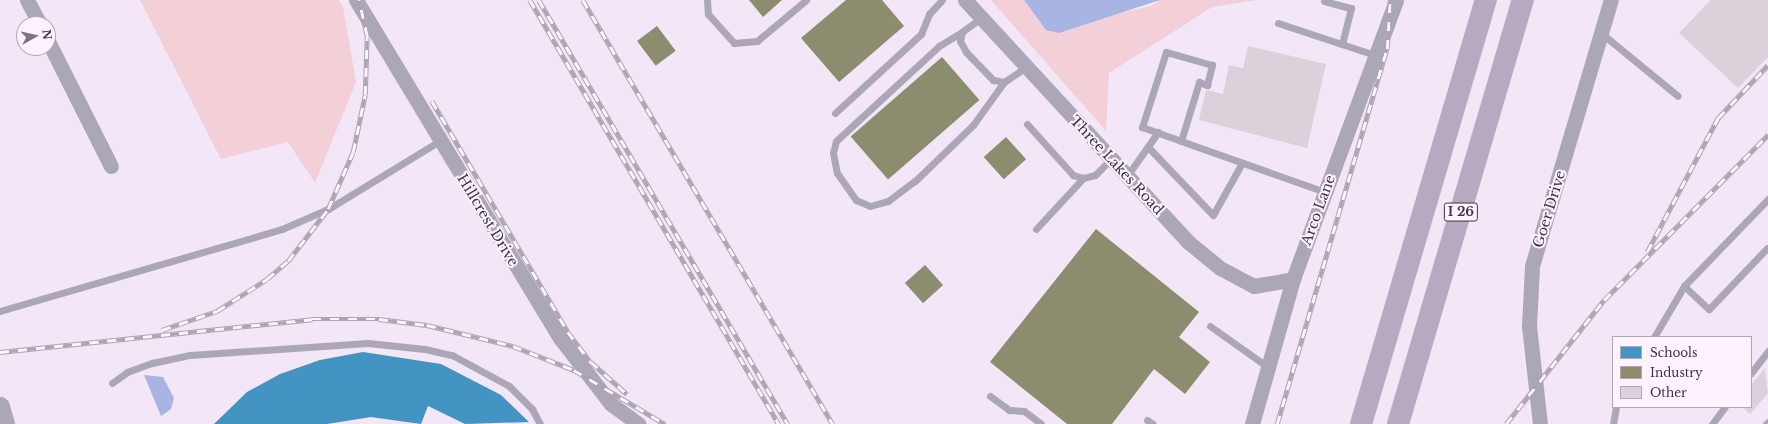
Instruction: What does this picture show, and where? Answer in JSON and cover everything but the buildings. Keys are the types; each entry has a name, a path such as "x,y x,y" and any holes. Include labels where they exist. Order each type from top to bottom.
{"highway":[{"name":"I 26","path":"1361,424 1486,0"},
{"name":"I 26","path":"1398,424 1523,0"}],"street":[{"path":"28,0 36,16"},
{"name":"Hillcrest Drive","path":"356,0 441,140 473,198 570,353 611,404 639,424"},
{"name":"Three Lakes Road","path":"965,0 1187,241 1220,268 1254,286 1293,279"},
{"name":"Arco Lane","path":"1252,424 1293,279 1396,0"},
{"name":"Goer Drive","path":"1540,424 1529,326 1532,266 1611,0"},
{"path":"56,56 111,166"},
{"path":"0,406 5,424"}],"lane":[{"path":"707,0 708,14 734,43 757,41 806,0"},
{"path":"834,113 921,34 929,14 942,0"},
{"path":"1324,1 1351,8 1342,44"},
{"path":"981,18 939,46 836,141 833,153 837,173 856,200 870,206 888,201 915,181 973,125 1004,82 1026,67"},
{"path":"1278,23 1375,55"},
{"path":"962,32 960,42 966,52 993,80 1004,82"},
{"path":"1601,33 1678,96"},
{"path":"1181,141 1199,82 1207,85 1212,65 1166,52 1142,127 1158,132 1181,141 1325,192"},
{"path":"1027,124 1073,175 1083,178 1095,175 1111,159"},
{"path":"1127,177 1158,132"},
{"path":"0,311 282,229 328,209 441,140"},
{"path":"1148,147 1213,215 1242,162"},
{"path":"1036,229 1083,178"},
{"path":"1655,336 1684,286 1767,203"},
{"path":"1684,286 1709,308 1767,248"},
{"path":"1210,326 1268,368"},
{"path":"112,383 127,372 152,363 190,355 368,344 411,348 452,355 481,368 510,386 532,409 540,424"},
{"path":"1752,372 1768,351"},
{"path":"990,396 1009,410 1024,411 1041,424"},
{"path":"1613,424 1616,408"},
{"path":"1712,424 1724,408"}],"shaded area":[{"path":"140,0 338,0 343,7 356,82 315,183 288,142 221,159"},
{"path":"991,0 1024,0 1046,30 1151,6 1160,0 1257,0 1212,7 1109,73 1106,131"}],"water":[{"path":"1024,0 1160,0 1059,33 1046,30"},
{"path":"144,375 163,377 174,398 171,409 161,416"}],"railway":[{"path":"162,330 217,311 267,279 288,261 328,209 353,152 365,95 367,36 359,0"},
{"path":"530,0 779,424"},
{"path":"539,0 788,424"},
{"path":"583,0 833,424"},
{"path":"1277,424 1387,49 1390,0"},
{"path":"1647,252 1718,118 1768,65"},
{"path":"432,101 568,332 591,362 627,394"},
{"path":"1506,424 1604,300 1768,135"},
{"path":"0,352 312,319 379,319 427,325 513,346 574,370 665,424"}]}
